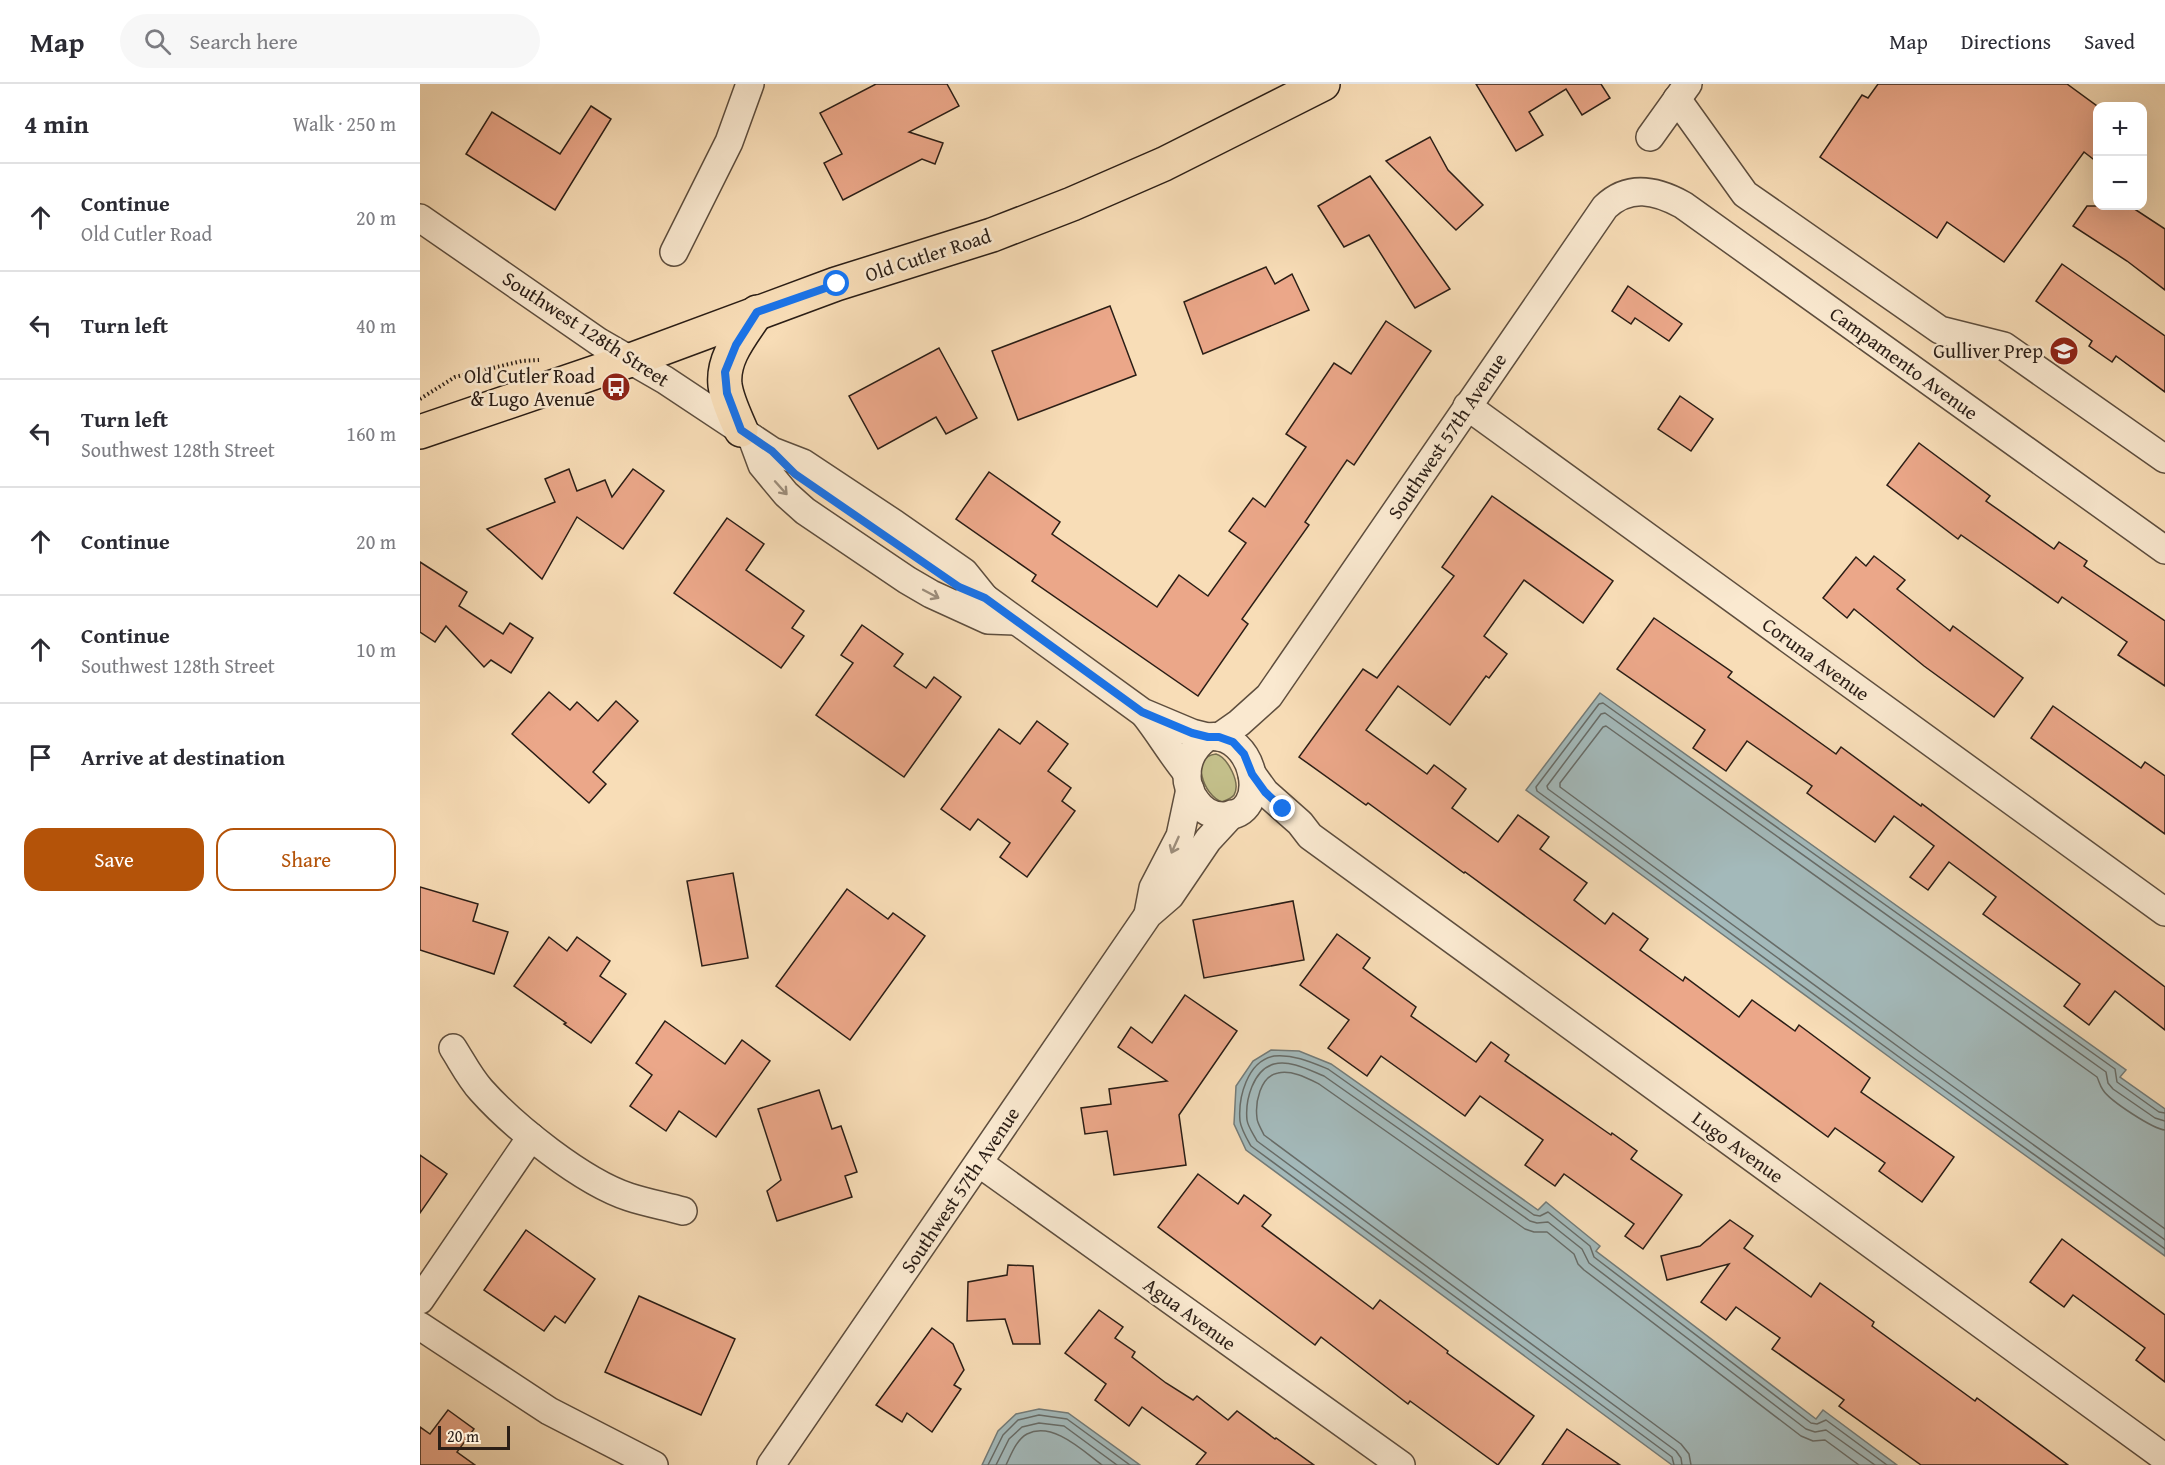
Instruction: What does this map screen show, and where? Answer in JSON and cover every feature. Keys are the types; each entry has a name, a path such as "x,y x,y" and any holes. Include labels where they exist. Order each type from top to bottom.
{"main road":[{"name":"Old Cutler Road","path":"420,432 631,360 837,284 992,235 1072,204 1164,164 1323,84"},
{"path":"755,439 727,393 725,372 736,345 757,312"}],"street":[{"path":"674,252 716,173 750,84"},
{"path":"1650,137 1683,92 1745,194 1940,330 2004,346 2165,459"},
{"name":"Southwest 57th Avenue","path":"1213,737 1239,723 1269,696 1605,207 1620,195 1636,190"},
{"name":"Campamento Avenue","path":"1636,190 1659,194 1683,205 2165,550"},
{"name":"Southwest 128th Street","path":"420,218 599,342 755,439 804,463 896,524 964,572 985,598 1142,712 1192,733 1213,737"},
{"name":"Coruna Avenue","path":"1467,406 2165,912"},
{"path":"755,439 762,465 786,494 806,511 931,594 988,620 1017,621"},
{"name":"Southwest 57th Avenue","path":"1249,767 1269,696"},
{"name":"Southwest 128th Street","path":"1142,712 1161,735 1189,781"},
{"path":"1213,737 1233,742 1244,754 1249,767 1253,791 1251,799 1236,813 1216,816 1207,812 1194,800 1189,781 1189,757 1193,750 1213,737"},
{"path":"1249,767 1272,800 1300,823 1310,836"},
{"name":"Southwest 57th Avenue","path":"1148,915 1153,888 1180,836 1189,781"},
{"path":"1236,813 1273,822 1295,833 1310,836"},
{"name":"Southwest 57th Avenue","path":"771,1465 1148,915 1170,896 1208,840 1236,813"},
{"name":"Lugo Avenue","path":"1310,836 2165,1458"},
{"path":"453,1048 479,1089 531,1137 610,1189 629,1197 683,1210"},
{"path":"420,1300 531,1137"},
{"name":"Agua Avenue","path":"980,1163 1401,1465"},
{"path":"420,1326 549,1411 654,1465"}],"path":[{"path":"420,399 455,377 464,374 522,361 549,360"}],"shaded area":[{"path":"1216,754 1221,756 1229,766 1236,784 1234,795 1222,802 1209,792 1201,769 1208,757"}],"water":[{"path":"1600,693 2126,1070 2120,1077 2165,1109 2165,1256 1526,790"},
{"path":"1271,1050 1299,1051 1331,1064 1538,1210 1546,1202 1600,1246 1596,1251 1816,1419 1823,1410 1897,1465 1672,1465 1246,1150 1234,1124 1236,1086 1253,1061"},
{"path":"1039,1409 1068,1413 1140,1465 982,1465 998,1431 1016,1414"}],"building":[{"path":"876,84 947,84 959,106 909,132 943,143 935,164 922,159 843,200 824,163 842,154 820,113"},
{"path":"1476,84 1601,84 1610,98 1582,115 1566,89 1529,112 1543,135 1516,151"},
{"path":"1878,84 2067,84 2093,103 2093,159 2084,152 2004,262 1947,222 1937,238 1820,157 1862,95 1868,98"},
{"path":"591,106 611,119 555,210 466,154 492,112 560,154"},
{"path":"1430,137 1448,170 1483,205 1456,230 1386,161"},
{"path":"1370,176 1450,289 1415,308 1369,235 1344,247 1318,206"},
{"path":"2087,206 2093,206 2093,210 2136,210 2165,229 2165,290 2127,261 2073,226"},
{"path":"2062,264 2165,336 2165,392 2116,356 2112,362 2089,346 2092,341 2036,301"},
{"path":"1266,267 1275,284 1292,274 1309,310 1203,354 1184,302"},
{"path":"1628,286 1682,324 1669,341 1635,318 1631,324 1612,311"},
{"path":"1110,306 1136,375 1018,420 992,351"},
{"path":"1386,321 1431,351 1354,465 1347,460 1305,522 1309,525 1242,619 1248,624 1198,696 1032,581 1036,575 956,519 989,472 1060,522 1052,534 1157,607 1179,575 1208,596 1246,543 1229,531 1253,498 1265,507 1306,447 1286,434 1334,363 1351,374"},
{"path":"939,348 977,418 946,434 936,417 878,449 849,396"},
{"path":"1680,396 1713,419 1691,451 1658,429"},
{"path":"1919,443 1990,496 1986,501 2054,549 2059,542 2087,561 2084,566 2165,621 2165,686 2118,655 2127,642 2062,597 2058,603 1961,535 1958,539 1887,485"},
{"path":"569,469 577,491 605,480 612,497 633,469 664,491 623,549 577,517 542,579 487,529 555,502 545,479"},
{"path":"1492,496 1613,581 1583,623 1524,580 1484,636 1507,654 1489,678 1486,676 1450,725 1398,686 1366,730 1427,774 1434,765 1466,789 1452,808 1498,842 1518,815 1549,837 1540,849 1587,883 1574,900 1605,924 1613,913 1648,939 1640,950 1683,981 1685,977 1739,1017 1752,1000 1795,1031 1799,1025 1870,1078 1861,1092 1954,1157 1922,1202 1879,1171 1885,1163 1835,1128 1828,1137 1465,872 1299,757 1363,669 1377,678 1454,576 1442,567"},
{"path":"727,518 764,544 746,570 804,611 792,628 804,636 781,668 674,593"},
{"path":"1874,556 1905,580 1897,589 1950,631 1953,626 2023,678 1994,717 1924,666 1854,609 1847,618 1823,598 1856,557 1866,566"},
{"path":"420,562 467,592 459,606 503,634 510,623 533,638 511,673 491,660 484,667 446,626 435,642 420,632"},
{"path":"1654,618 1732,672 1728,677 1836,754 1841,747 1921,806 1922,804 2165,987 2165,1030 2115,991 2089,1025 2064,1006 2080,984 1983,914 1996,897 1949,862 1928,890 1910,877 1934,846 1894,816 1875,842 1807,793 1812,786 1747,741 1726,771 1693,748 1705,730 1617,669"},
{"path":"862,625 903,654 894,666 926,688 934,677 961,697 904,777 816,715 853,663 841,655"},
{"path":"549,692 570,710 577,702 598,721 616,701 638,721 593,772 606,784 589,803 512,734"},
{"path":"2053,706 2141,768 2145,762 2165,776 2165,834 2031,738"},
{"path":"1037,721 1068,744 1048,771 1071,788 1062,801 1075,811 1027,877 1000,857 1010,843 978,819 970,830 941,809 999,729 1020,744"},
{"path":"733,873 748,958 702,966 687,881"},
{"path":"420,887 478,904 473,921 508,932 494,974 420,950"},
{"path":"847,889 888,919 893,913 925,936 850,1040 776,986"},
{"path":"1293,901 1304,960 1204,978 1193,920"},
{"path":"1337,934 1370,958 1363,968 1416,1007 1411,1016 1476,1062 1491,1042 1509,1055 1505,1061 1637,1151 1631,1159 1682,1195 1643,1249 1625,1236 1634,1224 1564,1174 1555,1186 1525,1165 1543,1140 1480,1096 1465,1116 1381,1056 1367,1076 1328,1048 1349,1020 1300,985"},
{"path":"549,937 567,951 577,937 610,961 600,976 626,994 591,1043 514,986"},
{"path":"1185,995 1237,1031 1179,1115 1186,1165 1114,1175 1107,1131 1085,1134 1081,1108 1111,1104 1109,1089 1167,1081 1118,1047 1131,1027 1152,1043"},
{"path":"665,1021 725,1064 742,1040 770,1061 716,1137 679,1111 666,1131 630,1106 652,1075 636,1063"},
{"path":"819,1090 832,1129 841,1126 857,1172 845,1176 852,1197 777,1221 767,1191 781,1180 758,1109"},
{"path":"420,1155 447,1174 420,1213"},
{"path":"1198,1174 1238,1204 1244,1195 1271,1215 1262,1226 1373,1309 1380,1300 1448,1351 1447,1353 1534,1416 1498,1465 1410,1401 1408,1404 1321,1337 1315,1345 1158,1227"},
{"path":"1730,1220 1753,1236 1744,1248 1811,1297 1820,1283 1874,1322 1872,1326 1975,1401 1977,1398 2068,1465 1921,1465 1839,1406 1844,1400 1772,1349 1780,1338 1736,1307 1726,1320 1701,1302 1729,1264 1667,1280 1661,1256 1700,1246"},
{"path":"526,1230 595,1279 565,1323 555,1316 544,1331 484,1290"},
{"path":"2062,1239 2165,1315 2165,1382 2136,1360 2145,1348 2073,1295 2064,1307 2030,1282"},
{"path":"1008,1265 1033,1266 1040,1344 1013,1344 1005,1319 967,1321 968,1282 1007,1275"},
{"path":"639,1296 735,1339 701,1415 605,1372"},
{"path":"1099,1310 1123,1327 1115,1338 1135,1352 1132,1357 1166,1383 1193,1400 1197,1396 1228,1420 1237,1411 1314,1465 1196,1465 1206,1453 1142,1407 1129,1426 1095,1400 1106,1384 1065,1353"},
{"path":"932,1328 953,1344 964,1370 954,1385 961,1389 932,1432 907,1413 902,1422 876,1405"},
{"path":"448,1410 474,1429 457,1452 475,1465 420,1465 420,1427 430,1434"},
{"path":"1567,1429 1620,1465 1542,1465"}],"place":[{"name":"Gulliver Prep","path":"2064,351"},
{"name":"Old Cutler Road & Lugo Avenue","path":"616,387"}],"route":[{"path":"837,284 757,312 736,345 725,372 727,393 741,430 772,451 795,474 959,587 985,598 1142,712 1192,733 1219,737 1233,742 1244,754 1252,774 1265,792 1283,809"}]}
